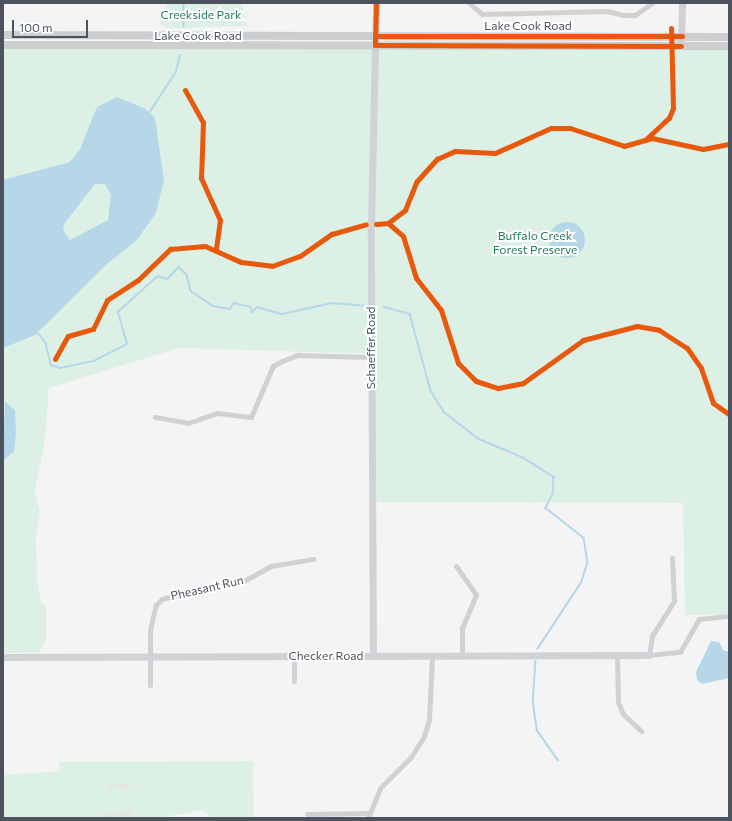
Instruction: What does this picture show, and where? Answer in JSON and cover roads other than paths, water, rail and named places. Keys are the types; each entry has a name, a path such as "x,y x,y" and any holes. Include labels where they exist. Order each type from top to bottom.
{"main road":[{"name":"Lake Cook Road","path":"3,35 729,46"},
{"name":"Lake Cook Road","path":"3,45 682,36 729,37"}],"street":[{"name":"Schaeffer Road","path":"373,656 371,357 376,3"},
{"path":"470,3 482,14 607,11 623,15 635,15 652,3"},
{"path":"682,3 682,46"},
{"path":"155,417 188,423 217,413 251,417 273,366 282,361 298,356 371,357"},
{"path":"672,558 674,601 652,636 649,655 680,652 699,619 729,616"},
{"name":"Pheasant Run","path":"150,685 152,616 162,599 223,582 242,582 271,566 313,560"},
{"path":"456,566 476,595 462,628 462,656"},
{"path":"617,655 618,702 623,714 641,731"},
{"name":"Checker Road","path":"3,657 649,655"},
{"path":"294,656 294,681"},
{"path":"307,814 368,816 380,788 411,757 424,736 430,720 432,656"}],"water":[{"path":"117,97 144,108 155,118 164,180 156,213 136,241 108,263 35,335 3,348 3,180 70,162 80,149 97,107","holes":["95,184 105,184 111,195 108,220 70,240 63,230 64,224"]},
{"path":"571,222 580,227 584,233 584,247 580,253 571,258 563,258 554,253 550,247 549,236 554,227 560,223"},
{"path":"5,402 15,410 16,433 14,452 3,460"},
{"path":"711,641 719,642 723,650 729,652 729,678 702,684 697,680 696,672"}],"waterway":[{"path":"184,3 184,27"},
{"path":"149,113 176,72 180,55"},
{"path":"38,333 46,343 51,365 60,368 94,361 127,344 118,312 158,276 167,279 179,267 187,275 191,291 213,306 230,309 234,303 251,307 252,312 257,307 282,314 332,303 364,306"},
{"path":"384,307 410,314 431,391 444,412 479,439 522,457 554,477 553,494 546,508 584,538 588,562 582,582 538,649"},
{"path":"536,661 533,700 537,730 558,760"}],"park label":[{"name":"Creekside Park","path":"201,15"},
{"name":"Buffalo Creek Forest Preserve","path":"535,243"}]}
